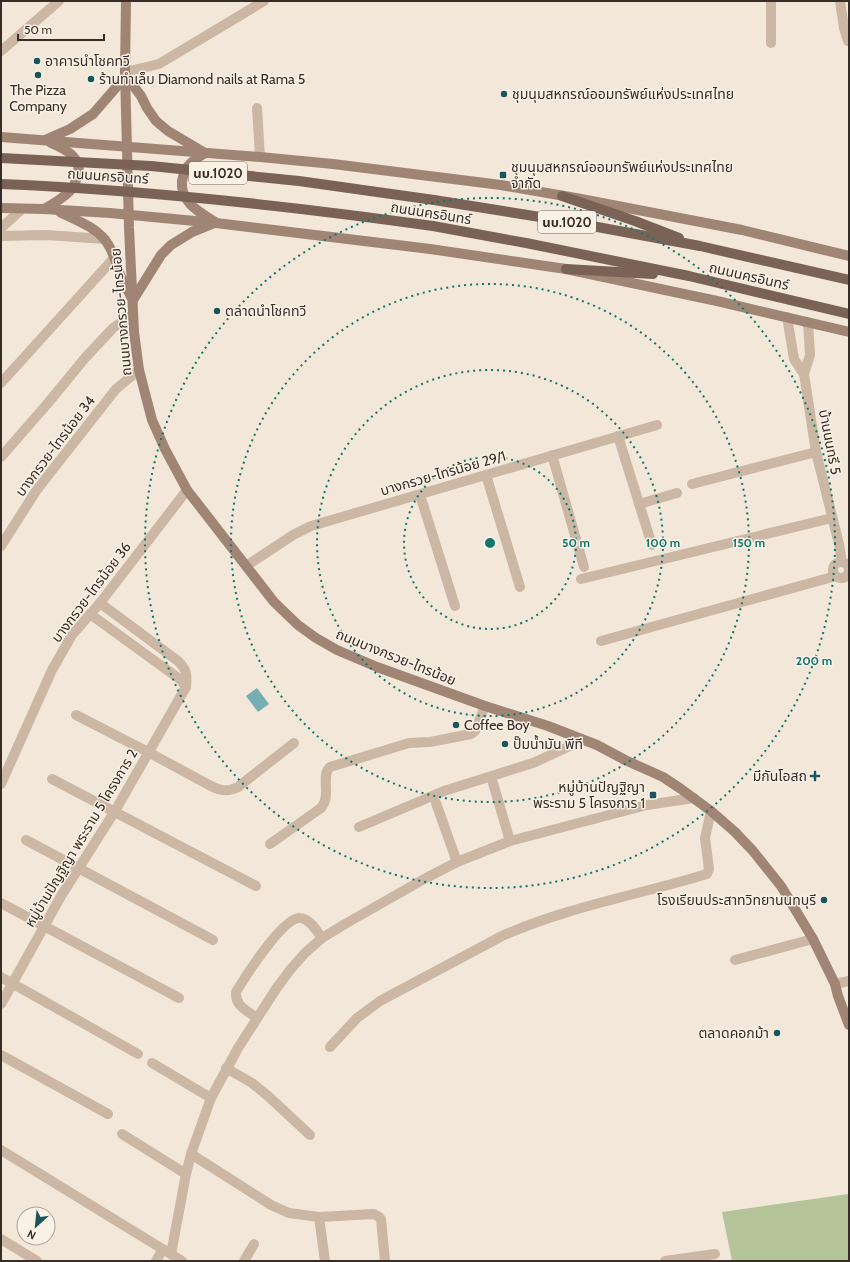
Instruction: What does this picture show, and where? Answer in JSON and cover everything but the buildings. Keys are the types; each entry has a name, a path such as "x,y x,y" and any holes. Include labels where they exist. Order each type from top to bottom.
{"main road":[{"name":"ถนนบางกรวย-ไทรน้อย","path":"126,1 128,215 139,370 152,420 165,449 187,490 274,602 287,616 316,638 337,650 377,667 485,706 548,726 597,745 625,760 663,777 711,810 753,851 781,886 814,939 835,984 849,1025"},
{"path":"43,140 70,130 93,114 126,74 156,121 168,131 205,153 188,167 183,176 182,186 184,196 190,205 216,223"},
{"name":"นบ.1020","path":"1,137 260,157 341,165 493,184 742,230 849,256"},
{"path":"43,140 69,152 77,161 79,171 76,183 69,192 44,209"},
{"name":"ถนนนครอินทร์","path":"1,158 151,166 299,181 434,200 572,222 700,246 849,280"},
{"name":"ถนนนครอินทร์","path":"1,184 165,194 346,214 433,226 534,244 689,276 849,314"},
{"path":"562,196 635,221 700,246"},
{"path":"1,208 44,209 216,223 430,249 566,269 710,299 849,332"},
{"path":"56,210 86,225 105,239 115,257 121,277 133,300"},
{"path":"133,300 161,255 171,245 192,232 216,223"},
{"path":"566,269 689,276"}],"street":[{"path":"1,51 59,1"},
{"path":"126,74 159,64 264,1"},
{"path":"771,43 772,1"},
{"path":"840,1 844,28 848,40"},
{"path":"257,108 260,157"},
{"path":"1,228 22,209"},
{"path":"1,236 46,235 105,239"},
{"path":"1,383 115,257"},
{"path":"1,457 85,358 113,328 134,314"},
{"name":"บ้านนนทรี 5","path":"787,317 794,359 804,374 816,452 832,518 846,564"},
{"name":"บ้านนนทรี 5","path":"804,374 810,355 808,322"},
{"name":"บางกรวย-ไทรน้อย 34","path":"1,546 36,491 57,464 116,389 139,370"},
{"name":"บางกรวย-ไทรน้อย 29/1","path":"246,566 293,535 312,526 657,424"},
{"path":"618,436 652,545"},
{"path":"692,484 816,452"},
{"path":"552,456 584,567"},
{"path":"486,475 520,587"},
{"name":"บางกรวย-ไทรน้อย 36","path":"2,781 52,670 72,635 100,603 187,490"},
{"path":"639,504 678,493"},
{"path":"420,495 455,606"},
{"path":"581,579 832,518"},
{"path":"601,640 836,576 842,578 845,577 849,571 846,564"},
{"path":"100,603 178,661 184,668 187,676 186,687"},
{"path":"90,614 181,680 186,687"},
{"name":"หมู่บ้านปัญฐิญา พระราม 5 โครงการ 2","path":"1,1004 44,925 78,868 115,811 186,687"},
{"path":"270,844 325,804 327,794 326,773 327,769 330,767 409,743 430,742 471,734 475,731 485,706"},
{"path":"76,715 218,790 230,791 238,787 294,743"},
{"path":"359,827 444,791 532,763 570,746 578,738"},
{"path":"52,779 256,886"},
{"path":"494,783 510,841"},
{"path":"156,1261 167,1252 191,1154 211,1098 226,1068 257,1018 290,970 322,938 392,897 457,862 510,841 647,805 694,798"},
{"path":"436,803 457,862"},
{"path":"330,1047 357,1018 380,1001 502,936 522,927 584,907 707,874 709,869 705,838 711,810"},
{"path":"26,840 213,940"},
{"path":"1,903 179,998"},
{"path":"257,1018 238,1004 236,992 257,959 279,931 286,924 301,917 308,921 322,938"},
{"path":"735,960 814,939"},
{"path":"1,977 138,1054"},
{"path":"835,984 849,981"},
{"path":"1,1055 108,1114"},
{"path":"152,1063 211,1098"},
{"path":"226,1068 252,1083 310,1135"},
{"path":"122,1134 186,1174"},
{"path":"1,1150 182,1261"},
{"path":"191,1154 271,1205 289,1213 319,1216 374,1214 379,1217 381,1223 385,1261"},
{"path":"319,1216 325,1261"},
{"path":"1,1239 37,1261"},
{"path":"244,1261 254,1244"},
{"path":"665,1261 714,1254"}],"green space":[{"path":"849,1194 849,1261 732,1261 722,1212"}],"water":[{"path":"257,688 269,704 258,712 246,696"}],"place":[{"name":"อาคารนำโชคทวี","path":"37,61"},
{"name":"The Pizza Company","path":"38,75"},
{"name":"ร้านทำเล็บ Diamond nails at Rama 5","path":"91,79"},
{"name":"ชุมนุมสหกรณ์ออมทรัพย์แห่งประเทศไทย","path":"504,94"},
{"name":"ชุมนุมสหกรณ์ออมทรัพย์แห่งประเทศไทย จำกัด","path":"503,175"},
{"name":"ตลาดนำโชคทวี","path":"217,311"},
{"name":"Coffee Boy","path":"456,725"},
{"name":"ปั๊มน้ำมัน พีที","path":"505,744"},
{"name":"มีกันโอสถ","path":"815,776"},
{"name":"หมู่บ้านปัญฐิญา พระราม 5 โครงการ 1","path":"653,795"},
{"name":"โรงเรียนประสาทวิทยานนทบุรี","path":"824,900"},
{"name":"ตลาดคอกม้า","path":"777,1033"}]}
